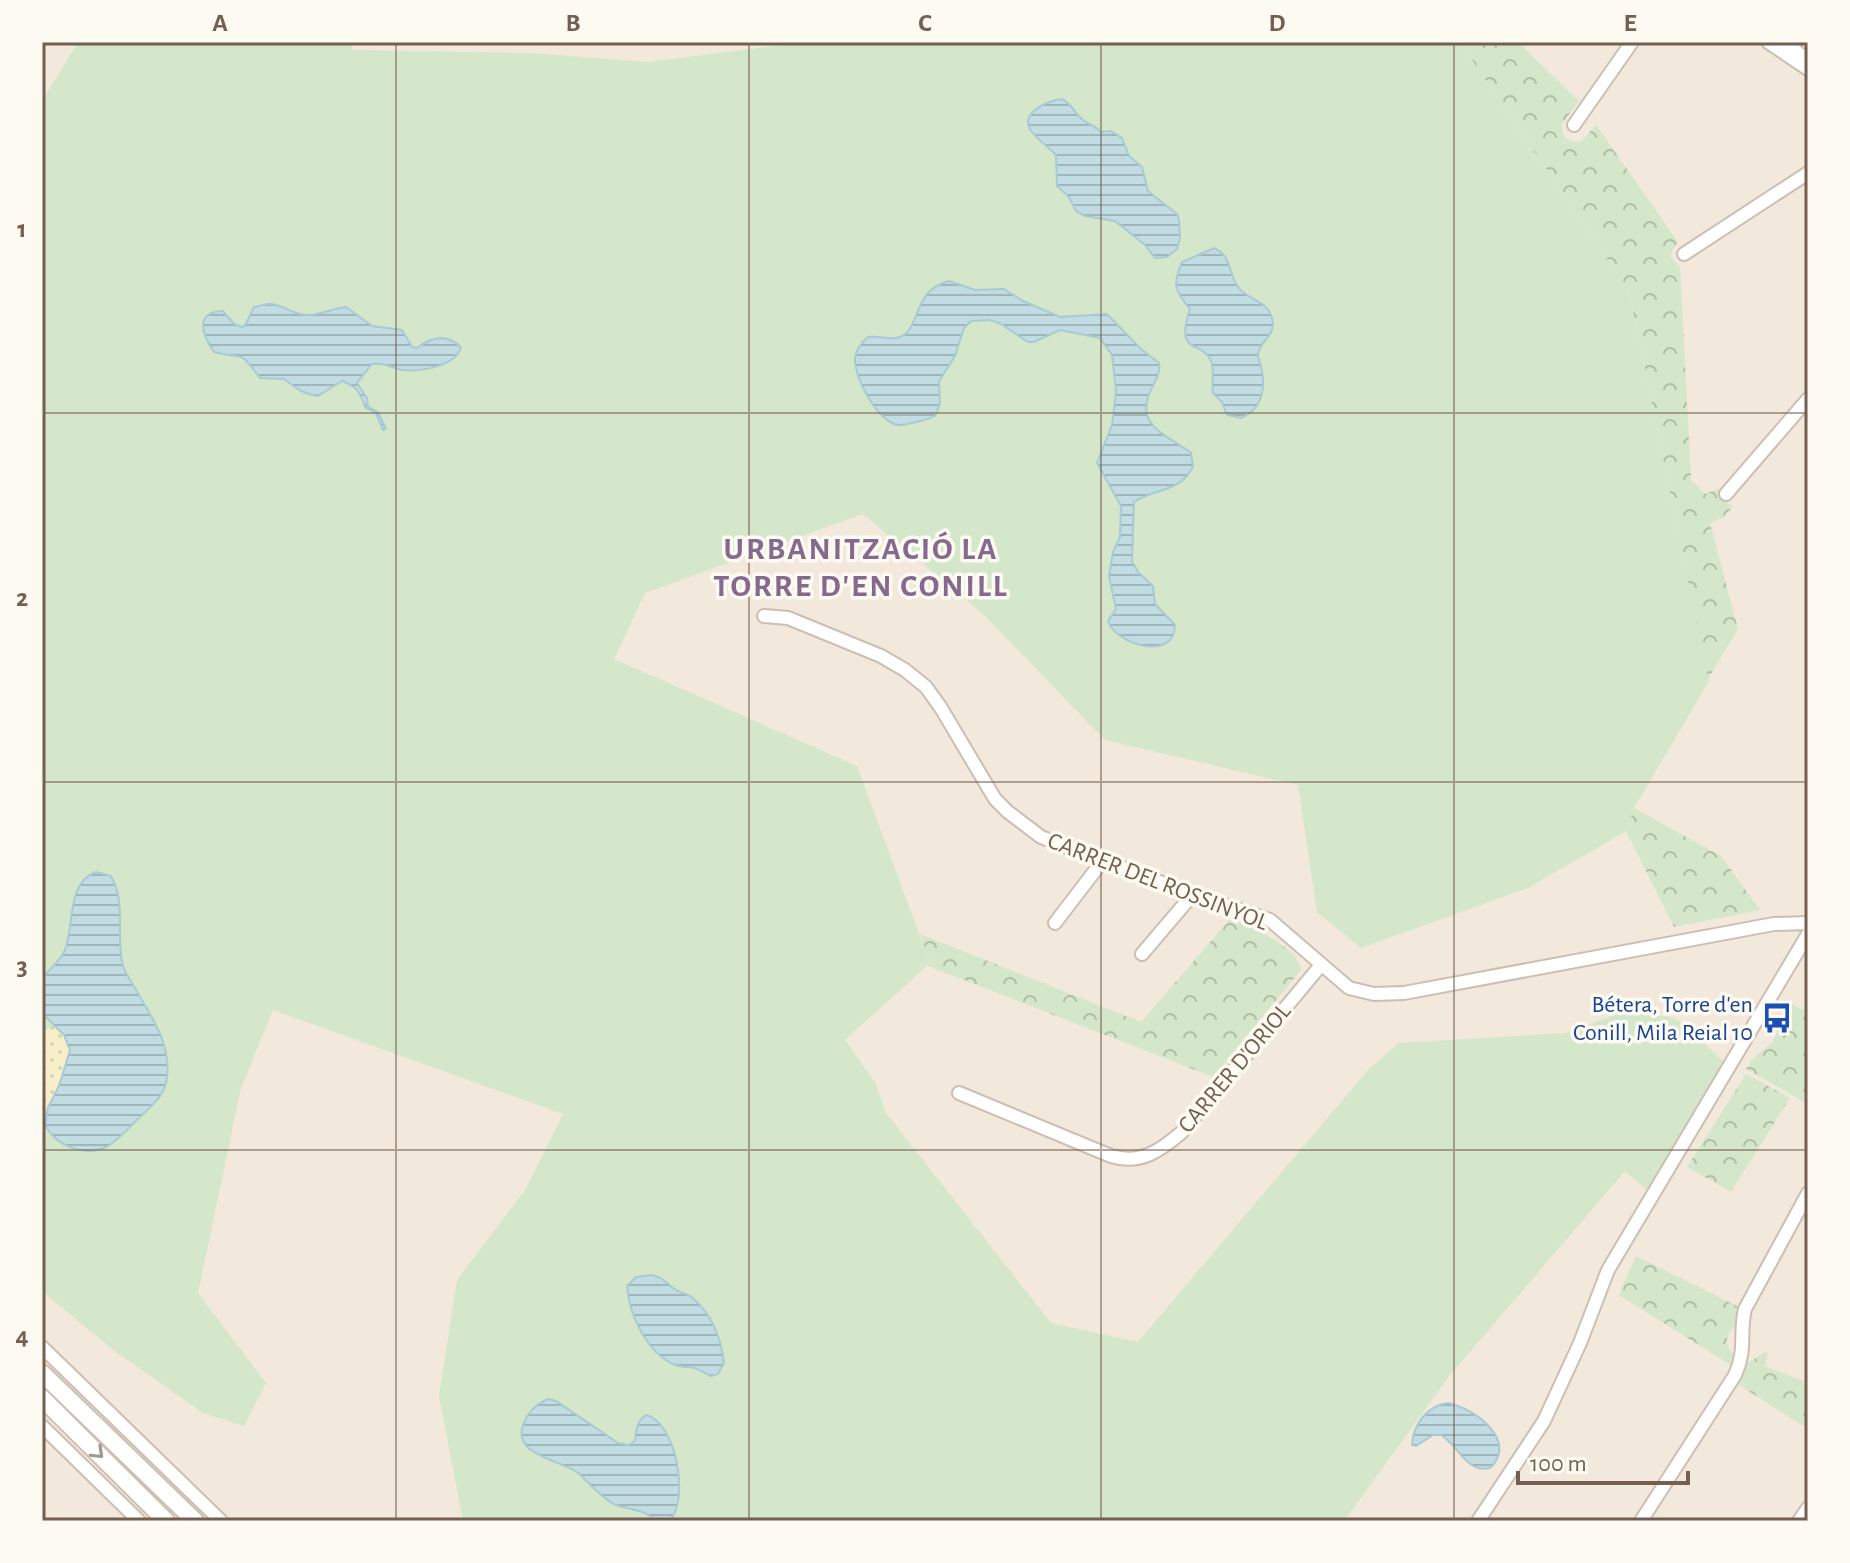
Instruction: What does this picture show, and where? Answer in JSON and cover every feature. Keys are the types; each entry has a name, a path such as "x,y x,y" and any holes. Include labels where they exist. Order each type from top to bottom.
{"main road":[{"path":"42,1373 195,1521"},
{"path":"42,1398 166,1521"}],"street":[{"path":"1574,125 1632,42"},
{"path":"1768,42 1808,69"},
{"path":"1788,42 1799,54 1808,58"},
{"path":"1684,254 1808,173"},
{"path":"1726,494 1808,399"},
{"name":"CARRER DEL ROSSINYOL","path":"764,616 788,618 881,656 905,670 926,687 995,799 1041,837 1270,920 1349,988 1374,994 1404,993 1774,924 1808,923"},
{"path":"1055,923 1104,859"},
{"path":"1142,954 1193,894"},
{"path":"1478,1521 1544,1421 1580,1343 1608,1270 1808,934"},
{"name":"CARRER D'ORIOL","path":"959,1093 1111,1156 1127,1161 1146,1157 1163,1149 1182,1132 1321,965"},
{"path":"1641,1521 1735,1375 1744,1352 1745,1309 1808,1193"},
{"path":"42,1347 221,1521"},
{"path":"43,1430 139,1521"},
{"path":"1799,1521 1808,1508"}],"shaded area":[{"path":"42,42 1808,42 1808,1521 42,1521"}],"green space":[{"path":"78,42 352,42 352,50 530,53 648,62 806,42 1460,42 1629,291 1709,681 1634,808 1626,831 1528,888 1361,948 1317,912 1298,785 1105,740 982,613 863,514 645,593 614,659 857,766 930,963 845,1040 876,1084 886,1113 1051,1323 1138,1342 1368,1070 1399,1043 1566,1033 1625,1011 1670,1017 1682,1022 1727,1065 1650,1193 1625,1171 1450,1375 1344,1521 463,1521 439,1396 457,1280 525,1190 563,1114 273,1010 241,1088 198,1293 266,1383 244,1426 203,1413 112,1349 42,1291 42,101"},
{"path":"1460,42 1518,42 1579,101 1562,124 1563,135 1571,141 1581,142 1596,125 1678,242 1671,257 1680,267 1691,480 1705,494 1721,488 1721,498 1733,507 1722,518 1710,523 1738,629 1708,679 1629,291"},
{"path":"1634,808 1721,856 1760,910 1674,927 1626,831"},
{"path":"1231,918 1283,946 1298,961 1301,970 1213,1077 928,966 930,963 920,934 1141,1022"},
{"path":"1787,1002 1808,1012 1808,1104 1746,1069 1754,1057 1773,1042"},
{"path":"1746,1074 1790,1098 1731,1192 1687,1167"},
{"path":"1636,1256 1739,1307 1739,1323 1727,1340 1729,1348 1737,1356 1732,1366 1619,1295"},
{"path":"1768,1353 1765,1366 1808,1383 1808,1429 1739,1385 1748,1363"}],"sand":[{"path":"52,1026 66,1039 70,1050 42,1120 42,1033"}],"water":[{"path":"1062,99 1083,120 1101,132 1111,131 1122,138 1129,156 1142,167 1148,191 1177,214 1180,238 1177,249 1167,257 1155,258 1145,245 1115,221 1085,216 1076,211 1069,197 1057,186 1056,155 1032,132 1028,119 1042,105"},
{"path":"1214,248 1227,260 1235,283 1269,310 1273,322 1271,333 1258,354 1263,382 1261,396 1254,409 1241,418 1227,415 1222,402 1213,393 1211,361 1207,354 1187,341 1185,334 1190,309 1177,287 1182,262"},
{"path":"949,281 975,290 1004,289 1060,317 1107,314 1159,363 1146,404 1147,414 1157,430 1191,453 1193,466 1188,475 1174,486 1134,502 1132,561 1138,572 1153,586 1155,604 1175,625 1166,643 1144,646 1133,643 1113,630 1108,621 1116,609 1109,576 1113,552 1120,537 1121,506 1097,463 1112,425 1116,392 1112,355 1100,338 1060,330 1028,342 1001,324 990,320 971,321 964,328 955,356 939,381 940,404 935,416 898,425 882,416 868,398 856,366 859,346 868,337 896,338 907,332 928,293"},
{"path":"267,304 306,315 346,307 372,326 402,330 412,347 444,338 461,347 452,359 428,369 403,370 372,364 357,383 367,398 368,407 378,412 386,429 383,430 376,413 365,407 358,391 347,383 342,381 318,396 312,395 284,379 260,378 240,357 214,352 204,332 207,316 223,311 234,324 242,327 254,307"},
{"path":"96,872 111,876 116,887 123,966 163,1041 167,1078 157,1100 121,1136 108,1146 90,1151 64,1144 45,1125 48,1107 59,1086 70,1050 64,1035 42,1013 42,979 65,950 80,885 86,877"},
{"path":"652,1275 690,1296 709,1318 723,1354 724,1363 718,1374 711,1376 675,1365 656,1352 641,1332 631,1309 627,1286 636,1277"},
{"path":"548,1399 556,1401 618,1443 629,1445 635,1441 639,1423 646,1415 656,1421 672,1445 679,1478 679,1494 671,1519 655,1521 642,1512 612,1503 571,1468 531,1450 522,1435 523,1425 532,1409"},
{"path":"1448,1403 1470,1411 1490,1427 1499,1447 1498,1458 1490,1468 1482,1469 1469,1463 1441,1435 1433,1435 1416,1446 1412,1445 1422,1417"}],"place":[{"name":"Bétera, Torre d'en Conill, Mila Reial 10","path":"1777,1018"}],"district":[{"name":"URBANITZACIÓ LA TORRE D'EN CONILL","path":"861,566"}]}
